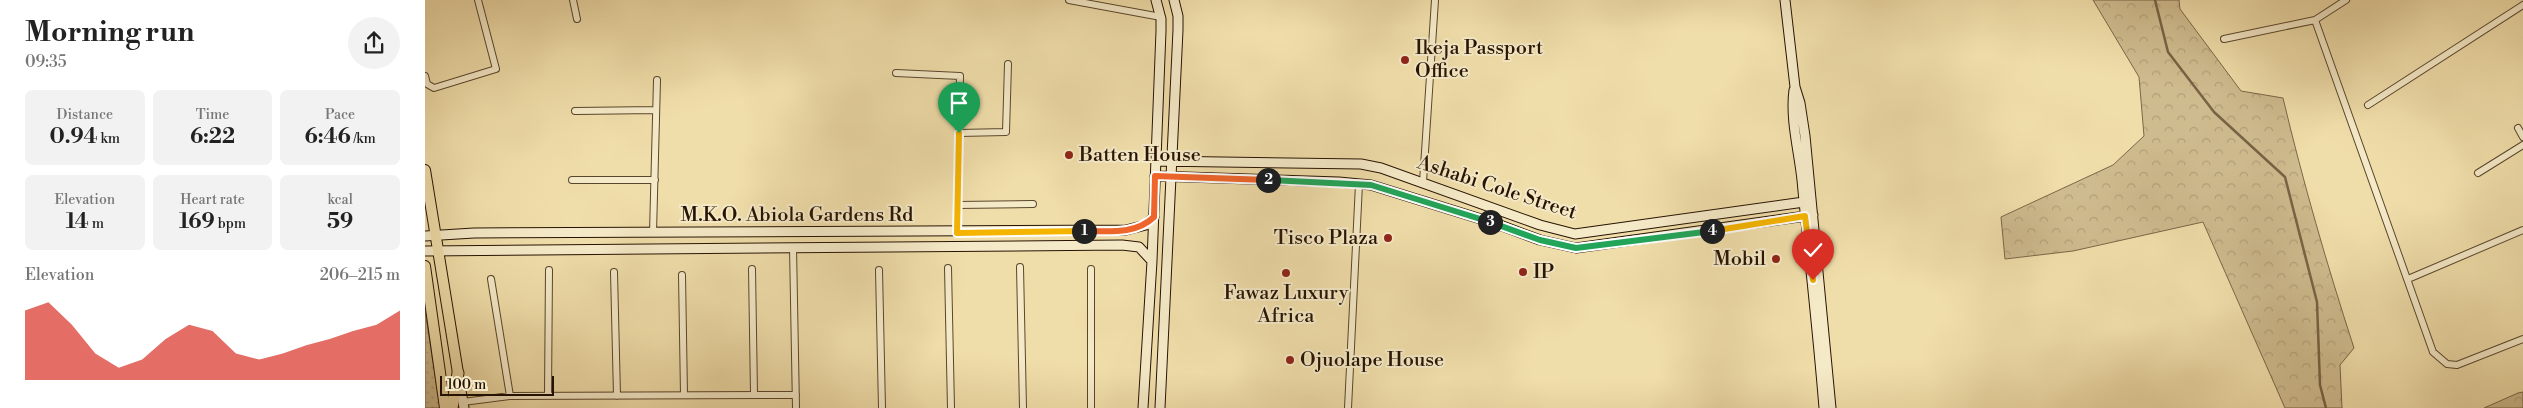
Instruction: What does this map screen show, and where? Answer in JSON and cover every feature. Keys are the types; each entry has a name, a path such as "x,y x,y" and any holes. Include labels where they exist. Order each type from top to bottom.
{"highway":[{"path":"452,408 458,373"}],"main road":[{"path":"425,170 458,373"},
{"path":"425,266 445,408"}],"street":[{"path":"425,76 427,84 434,88 496,69 478,0"},
{"path":"573,0 577,19"},
{"path":"1069,0 1161,16"},
{"path":"1143,408 1152,262 1161,16 1156,0"},
{"path":"1161,408 1178,30 1174,0"},
{"path":"1423,182 1435,0"},
{"path":"1785,0 1795,87 1801,112 1824,408"},
{"path":"2224,39 2315,20 2346,0"},
{"path":"2369,105 2523,5"},
{"path":"2315,20 2433,352 2447,364 2457,365 2467,363 2523,339"},
{"path":"959,133 1006,132 1008,64"},
{"path":"896,73 960,76 957,233"},
{"path":"653,233 657,80"},
{"path":"575,111 656,110"},
{"path":"2517,128 2523,137"},
{"path":"2478,172 2523,145"},
{"name":"Ashabi Cole Street","path":"1156,161 1361,164 1423,182 1540,225 1575,234 1808,202"},
{"path":"1222,178 1223,162"},
{"name":"Ashabi Cole Street","path":"1155,176 1359,184 1404,194 1540,240 1576,248 1809,216"},
{"path":"572,180 655,180"},
{"path":"1349,408 1359,184"},
{"path":"957,205 1033,204"},
{"path":"1757,209 1759,224"},
{"path":"1809,216 1831,408"},
{"name":"M.K.O. Abiola Gardens Rd","path":"425,236 474,233 957,233 1125,230 1146,225 1154,217"},
{"path":"2408,279 2523,230"},
{"path":"865,232 865,246"},
{"name":"M.K.O. Abiola Gardens Rd","path":"425,251 793,246 1122,245 1139,247 1152,262"},
{"path":"793,246 796,408"},
{"path":"1020,267 1023,408"},
{"path":"947,268 951,408"},
{"path":"752,269 754,394"},
{"path":"1091,269 1091,408"},
{"path":"548,395 549,270"},
{"path":"879,270 882,408"},
{"path":"613,272 617,396"},
{"path":"682,275 684,395"},
{"path":"491,279 510,396"},
{"path":"458,373 463,405 510,396 796,395"}],"green space":[{"path":"2093,0 2179,0 2180,9 2241,91 2283,98 2316,223 2354,348 2340,365 2342,408 2285,408 2203,222 2073,251 2005,259 2001,217 2113,165 2144,136 2139,77"},
{"path":"425,311 440,407 440,408 425,408"},
{"path":"2523,392 2523,408 2484,408 2518,393"}],"waterway":[{"path":"2155,0 2168,52 2214,112 2285,177 2317,302 2320,385 2326,408"}],"place":[{"name":"Ikeja Passport Office","path":"1405,60"},
{"name":"Batten House","path":"1069,155"},
{"name":"Tisco Plaza","path":"1388,238"},
{"name":"Mobil","path":"1776,259"},
{"name":"IP","path":"1523,272"},
{"name":"Fawaz Luxury Africa","path":"1286,273"},
{"name":"Ojuolape House","path":"1290,360"}],"route":[{"path":"959,133 957,233 1125,230 1138,228 1146,225 1154,217 1155,176 1339,182 1371,185 1404,194 1540,240 1563,247 1576,248 1805,216 1813,280"}]}
